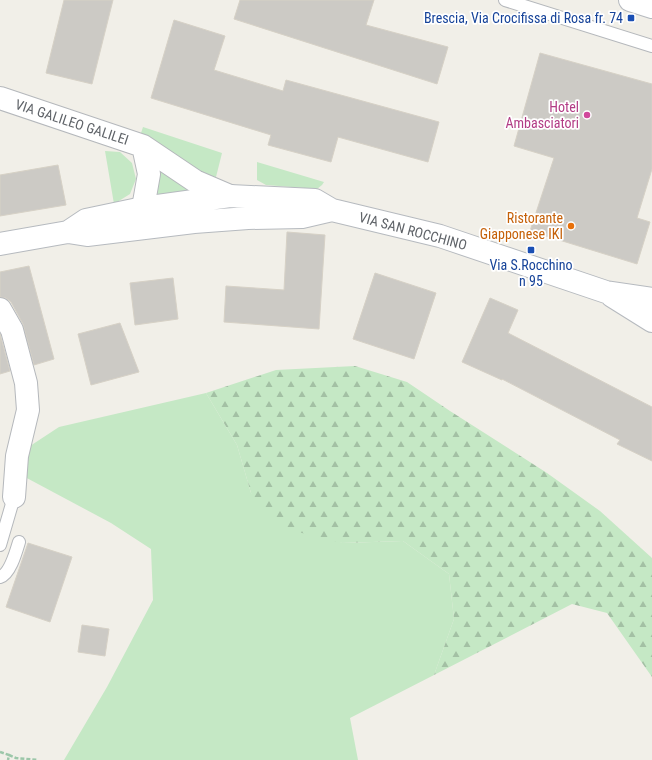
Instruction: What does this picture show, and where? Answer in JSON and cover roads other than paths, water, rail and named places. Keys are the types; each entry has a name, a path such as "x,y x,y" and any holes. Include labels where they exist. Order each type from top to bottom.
{"street":[{"path":"630,0 652,7"},
{"name":"VIA GALILEO GALILEI","path":"0,98 143,146 195,181 230,196"},
{"name":"VIA GALILEO GALILEI","path":"143,146 149,174 143,208"},
{"name":"VIA SAN ROCCHINO","path":"68,232 86,220 143,208 230,196 315,200 332,210 440,236 606,292 652,299"},
{"name":"VIA SAN ROCCHINO","path":"0,244 68,232 87,235 194,222 248,218 302,218 332,210"},
{"name":"VIA SAN ROCCHINO","path":"606,292 652,321"},
{"path":"0,309 12,330 26,383 28,410 17,456 14,497"}],"lane":[{"path":"505,0 652,46"},
{"path":"0,544 14,497"},
{"path":"0,577 3,576 13,560 19,542"}],"place":[{"name":"Brescia, Via Crocifissa di Rosa fr. 74","path":"631,18"},
{"name":"Hotel Ambasciatori","path":"587,115"},
{"name":"Ristorante Giapponese IKI","path":"571,226"},
{"name":"Via S.Rocchino n 95","path":"531,250"}]}
